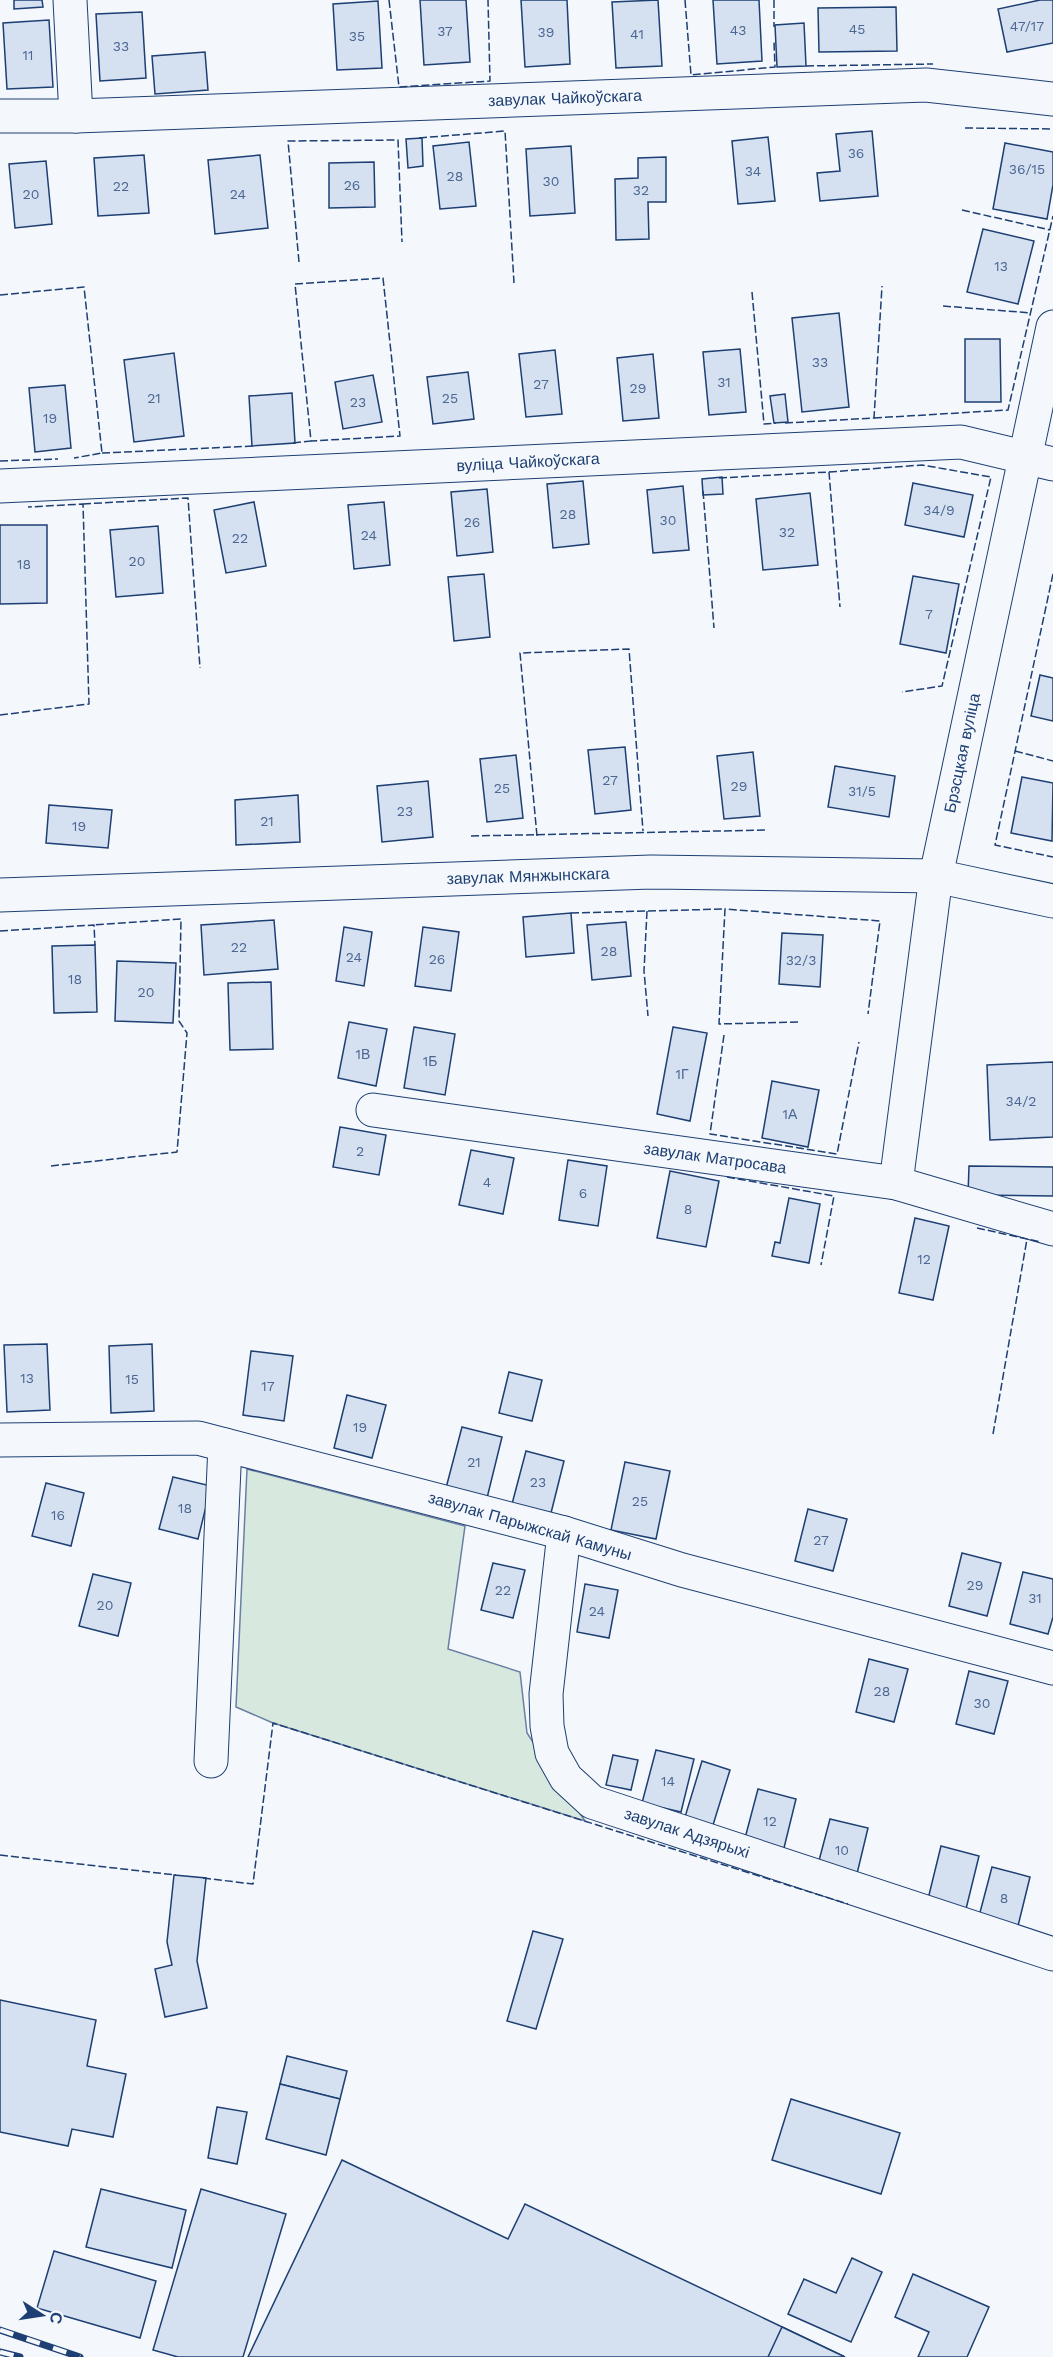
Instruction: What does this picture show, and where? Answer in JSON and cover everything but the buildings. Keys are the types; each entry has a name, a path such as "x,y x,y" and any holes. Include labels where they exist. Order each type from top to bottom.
{"street":[{"path":"70,0 76,116"},
{"name":"завулак Чайкоўскага","path":"0,116 76,116 926,85 1053,99"},
{"name":"Брэсцкая вуліца","path":"896,1184 936,876 1039,460 1053,327"},
{"name":"вуліца Чайкоўскага","path":"0,486 961,442 1039,460"},
{"name":"завулак Мянжынскага","path":"0,894 651,872 936,876 1053,901"},
{"name":"завулак Матросава","path":"373,1110 896,1184 1053,1228"},
{"name":"завулак Парыжскай Камуны","path":"0,1440 198,1438 564,1533 682,1570 1053,1668"},
{"path":"212,1761 225,1445"},
{"name":"завулак Адзярыхі","path":"564,1533 546,1694 547,1726 552,1753 566,1778 592,1802 1053,1954"}],"shaded area":[{"path":"247,1469 465,1526 448,1649 520,1672 527,1733 585,1821 273,1723 236,1707"}],"railway":[{"path":"0,2330 80,2357"},
{"path":"0,2352 20,2357"}],"fence":[{"path":"389,0 399,87 490,81 488,0"},
{"path":"685,0 691,75 775,67 774,42"},
{"path":"774,0 774,27"},
{"path":"806,66 933,64"},
{"path":"965,128 1053,129"},
{"path":"419,138 505,131 514,283"},
{"path":"299,262 288,141 398,140 402,242"},
{"path":"962,210 1050,230"},
{"path":"874,418 1008,410 1053,216"},
{"path":"293,443 311,441 295,284 383,278 400,436 311,441"},
{"path":"785,423 874,418 882,286"},
{"path":"0,295 84,287 102,453 74,458"},
{"path":"752,292 764,424 776,423"},
{"path":"943,306 1031,313"},
{"path":"102,453 255,446"},
{"path":"0,461 58,459"},
{"path":"829,472 922,465 991,477 942,686 902,692"},
{"path":"719,478 829,472 840,607"},
{"path":"703,491 714,628"},
{"path":"83,504 188,498 200,668"},
{"path":"0,715 89,704 83,504 28,507"},
{"path":"1053,574 995,845 1053,857"},
{"path":"537,836 520,653 629,649 643,831"},
{"path":"1015,751 1053,761"},
{"path":"471,836 768,830"},
{"path":"571,913 725,909"},
{"path":"798,1022 719,1024 725,909 880,921 868,1014"},
{"path":"647,911 644,971 648,1016"},
{"path":"51,1166 177,1152 187,1033 179,1021 181,919 94,925"},
{"path":"0,931 94,925 95,945"},
{"path":"724,1035 710,1134 837,1154 859,1042"},
{"path":"727,1177 834,1196 821,1265"},
{"path":"977,1228 1041,1242"},
{"path":"993,1434 1027,1239"},
{"path":"203,1878 253,1884 273,1723 848,1904"},
{"path":"0,1855 176,1875"}]}
